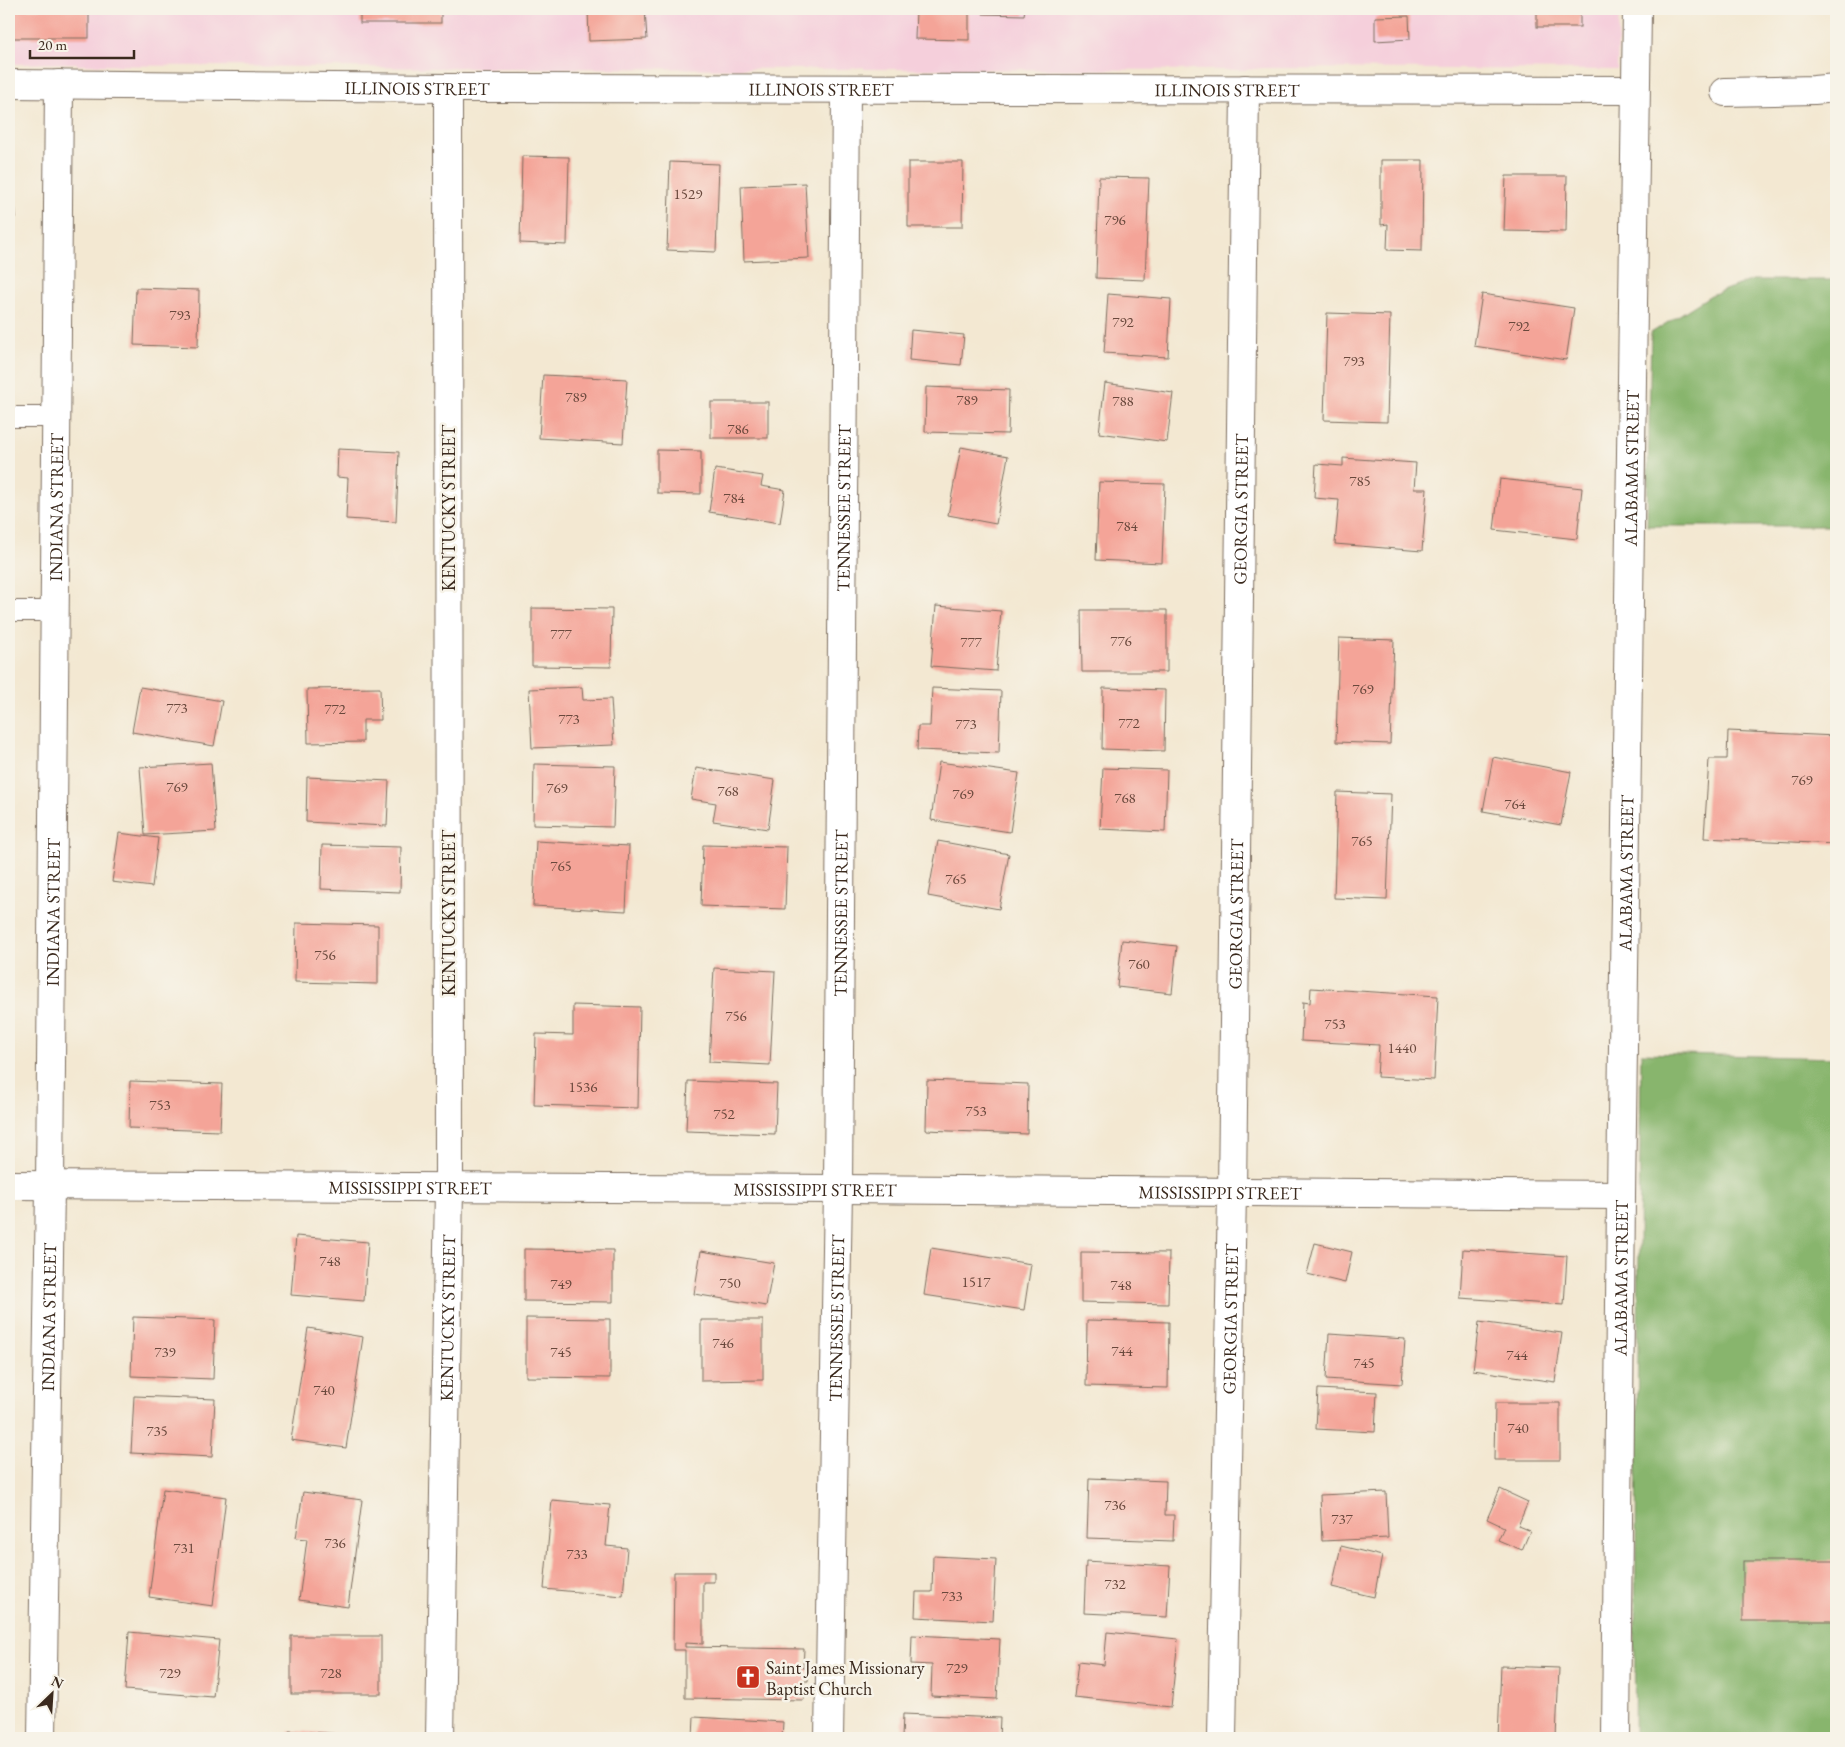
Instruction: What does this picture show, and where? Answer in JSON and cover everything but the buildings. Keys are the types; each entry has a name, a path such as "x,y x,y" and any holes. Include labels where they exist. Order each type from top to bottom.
{"street":[{"name":"ALABAMA STREET","path":"1616,1738 1621,1195 1637,9"},
{"name":"ILLINOIS STREET","path":"9,84 448,88 1635,90"},
{"name":"INDIANA STREET","path":"42,1738 50,1186 59,84"},
{"name":"KENTUCKY STREET","path":"440,1738 449,1187 448,88"},
{"path":"1725,92 1836,88"},
{"name":"TENNESSEE STREET","path":"829,1738 838,1189 846,89"},
{"name":"GEORGIA STREET","path":"1222,1738 1232,1192 1245,89"},
{"name":"MISSISSIPPI STREET","path":"9,1185 1621,1195"}],"lane":[{"path":"9,417 56,417"},
{"path":"9,612 55,611"}],"shaded area":[{"path":"9,9 1619,9 1617,70 1263,68 1246,70 864,69 864,67 847,69 448,68 77,65 77,63 9,64"}],"green space":[{"path":"1752,280 1836,280 1836,526 1647,526 1651,333 1711,295"},
{"path":"1641,1053 1836,1058 1836,1738 1634,1738"}],"place":[{"name":"Saint James Missionary Baptist Church","path":"748,1677"}]}
